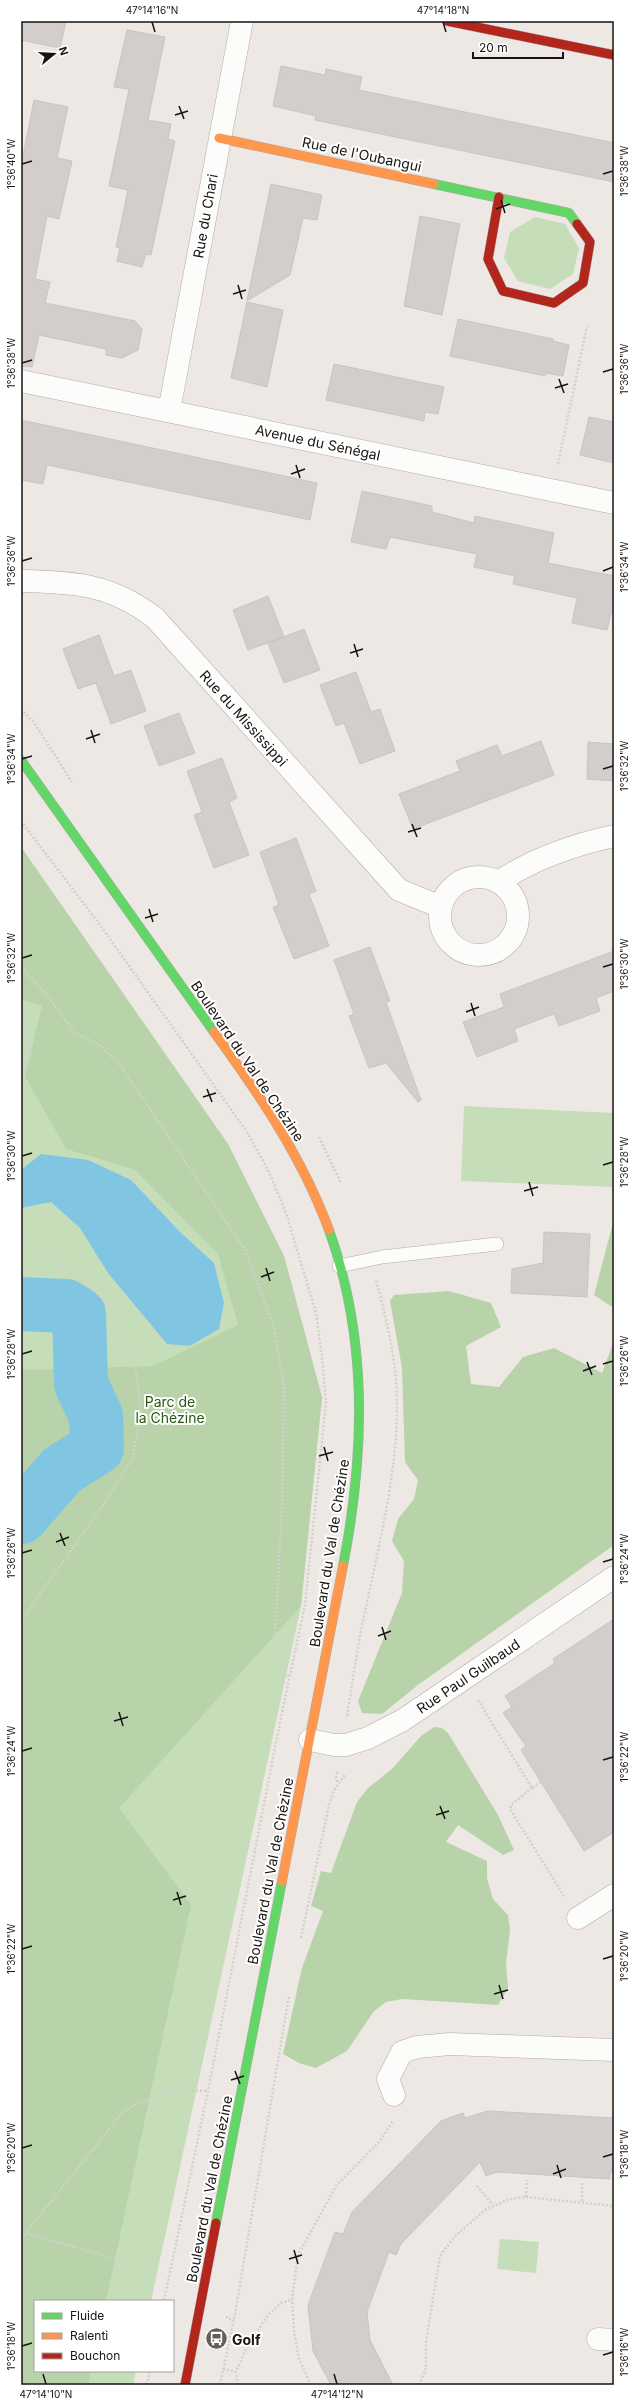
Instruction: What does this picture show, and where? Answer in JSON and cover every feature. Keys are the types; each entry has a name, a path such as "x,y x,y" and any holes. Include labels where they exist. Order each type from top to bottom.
{"street":[{"name":"Rue du Chari","path":"168,411 242,21"},
{"path":"447,21 614,55"},
{"name":"Rue de l'Oubangui","path":"219,138 499,197 569,213 590,242 583,283 554,303 503,291 488,259 499,197"},
{"name":"Avenue du Sénégal","path":"21,382 614,503"},
{"name":"Rue du Mississippi","path":"21,581 83,585 108,590 137,604 155,618 399,890 441,907"},
{"name":"Boulevard du Val de Chézine","path":"21,760 249,1082 288,1143 307,1178 339,1266 356,1348 361,1413 357,1478 310,1740 185,2385"},
{"path":"498,882 518,868 597,840 614,836"},
{"path":"470,878 490,878 498,882 512,896 517,906 517,925 512,937 503,947 487,954 470,954 459,950 449,941 442,930 440,919 441,907 445,896 454,885 470,878"},
{"name":"Rue Paul Guilbaud","path":"310,1740 342,1745 384,1730 614,1577"},
{"path":"578,1918 614,1896"},
{"path":"394,2095 388,2079 402,2052 417,2047 450,2044 614,2050"}],"lane":[{"path":"339,1266 368,1260 497,1244"}],"path":[{"path":"557,471 587,326"},
{"path":"21,709 35,724 74,786"},
{"path":"21,821 100,925 247,1132 268,1170 286,1213 316,1312 326,1403 305,1606 289,1677 208,2091 164,2300"},
{"path":"21,966 51,1000 75,1032 98,1044 121,1066 245,1250 269,1313 274,1327 284,1386 282,1506 274,1657 289,1677"},
{"path":"21,1007 31,1056 21,1062"},
{"path":"317,1134 337,1172 342,1186"},
{"path":"21,1241 83,1279 114,1311 137,1376 142,1412 133,1458 108,1498 21,1621"},
{"path":"348,1707 365,1612 388,1500 397,1405 395,1368 387,1319 368,1260"},
{"path":"476,1698 532,1788"},
{"path":"566,1766 532,1788 511,1805 513,1816 578,1918"},
{"path":"300,1940 329,1805 334,1790 345,1775"},
{"path":"220,2385 234,2320 290,1993"},
{"path":"21,2239 123,2112 145,2099 189,2090 208,2091"},
{"path":"311,2385 299,2359 294,2331 292,2300 298,2255 308,2234 336,2186 380,2141 392,2124 395,2113 394,2095"},
{"path":"526,2197 527,2180"},
{"path":"582,2182 582,2201"},
{"path":"477,2186 493,2206"},
{"path":"419,2385 426,2368 426,2342 440,2256 454,2237 493,2206 510,2198 526,2197 552,2201 582,2201 614,2206"},
{"path":"26,2234 130,2263"},
{"path":"238,2385 236,2372 245,2351 267,2316 280,2303 292,2300"},
{"path":"228,2313 227,2318 234,2320"},
{"path":"223,2368 236,2372"},
{"path":"147,2385 150,2372"}],"green space":[{"path":"535,217 565,224 579,248 573,274 550,289 518,281 504,258 510,232"},
{"name":"Parc de la Chézine","path":"21,847 228,1144 284,1256 322,1397 301,1606 151,2300 34,2300 34,2372 136,2372 133,2385 21,2385"},
{"name":"Parc de la Chézine","path":"21,847 228,1144 284,1256 322,1397 301,1606 119,1808 191,1905 106,2300 34,2300 34,2372 91,2372 88,2385 21,2385 21,1370 153,1366 238,1325 218,1254 134,1169 66,1149 25,1076 42,1006 21,999"},
{"path":"464,1106 614,1113 614,1187 461,1181"},
{"path":"614,1219 614,1308 594,1295"},
{"path":"449,1291 491,1303 501,1327 466,1346 471,1384 499,1387 523,1357 554,1348 602,1373 614,1341 614,1545 418,1685 382,1714 362,1713 358,1701 402,1593 404,1561 392,1541 398,1519 414,1499 418,1480 405,1462 402,1368 390,1301 394,1295"},
{"path":"434,1727 442,1728 448,1733 498,1815 514,1850 503,1855 458,1825 446,1842 487,1861 487,1878 493,1899 508,1915 510,1930 506,1963 508,1988 498,2005 402,1999 386,2002 374,2011 347,2051 316,2068 299,2063 283,2054 302,1968 323,1911 311,1906 321,1871 331,1873 357,1802 368,1788 392,1769 421,1736"},
{"path":"500,2239 539,2242 536,2273 497,2269"}],"water":[{"path":"41,1154 88,1160 131,1180 180,1232 214,1263 224,1303 219,1329 190,1346 167,1344 108,1273 80,1228 51,1202 21,1208 21,1170"}],"building":[{"path":"21,21 66,21 60,48 21,40"},
{"path":"127,30 165,37 148,120 171,124 168,139 175,141 151,255 146,254 142,267 117,261 120,248 116,247 128,190 109,186 129,89 114,87"},
{"path":"281,66 325,75 326,69 362,77 359,90 614,143 614,182 315,120 316,116 273,106"},
{"path":"34,100 68,107 57,158 72,161 59,219 47,216 35,279 50,282 45,303 135,321 142,329 138,350 122,358 106,355 106,349 39,335 32,367 21,366 21,166"},
{"path":"271,184 322,195 317,220 303,218 290,275 247,301"},
{"path":"420,216 460,224 442,315 404,306"},
{"path":"247,302 283,310 267,387 231,378"},
{"path":"458,319 553,339 553,341 569,345 563,376 546,373 545,376 450,356"},
{"path":"334,364 444,387 438,414 425,412 424,421 326,400"},
{"path":"589,417 614,422 614,463 580,455"},
{"path":"21,420 317,483 310,520 47,465 43,484 21,480"},
{"path":"362,491 432,506 432,512 474,523 475,516 554,533 548,563 614,576 614,614 611,613 607,630 572,623 577,598 513,584 515,576 474,567 477,554 390,537 386,549 351,542"},
{"path":"268,596 284,637 248,650 233,610"},
{"path":"304,629 320,670 284,683 268,643"},
{"path":"99,635 114,676 131,670 146,711 111,724 96,683 78,689 63,649"},
{"path":"356,672 371,712 380,709 395,751 360,764 344,723 336,726 320,685"},
{"path":"179,713 195,753 159,766 144,726"},
{"path":"541,741 554,775 413,829 399,794 460,771 456,761 497,745 502,756"},
{"path":"588,742 614,744 614,781 587,779"},
{"path":"222,758 237,798 229,802 249,855 214,868 194,815 202,812 187,771"},
{"path":"296,838 316,891 309,894 329,946 294,959 273,907 279,905 260,852"},
{"path":"370,947 390,1001 386,1002 421,1100 418,1102 386,1063 369,1068 349,1016 354,1014 334,960"},
{"path":"614,951 614,991 596,998 600,1011 559,1026 554,1014 514,1029 518,1041 477,1057 463,1022 504,1007 500,994"},
{"path":"544,1232 590,1234 587,1297 511,1293 512,1269 543,1263"},
{"path":"614,1619 614,1832 584,1851 521,1750 526,1746 503,1713 512,1707 505,1696 555,1663 553,1659"},
{"path":"488,2111 614,2118 614,2172 610,2172 610,2179 497,2172 486,2176 480,2162 401,2244 396,2255 389,2252 367,2312 370,2340 393,2385 331,2385 313,2351 308,2305 335,2232 343,2234 352,2212 441,2121 463,2113 465,2118"}],"waterway":[{"path":"21,1304 66,1306 79,1314 81,1384 96,1416 97,1448 62,1470 21,1517"}],"traffic: fast":[{"path":"434,184 569,213 577,224"},
{"path":"21,760 214,1032"},
{"path":"329,1230 342,1271 351,1313 359,1396 359,1439 356,1481 343,1566"},
{"path":"216,2223 282,1881"}],"traffic: slow":[{"path":"219,138 434,184"},
{"path":"214,1032 263,1103 293,1152 306,1177 329,1230"},
{"path":"282,1881 343,1566"}],"traffic: jam":[{"path":"447,21 614,55"},
{"path":"499,197 488,259 503,291 554,303 583,283 590,242 577,224"},
{"path":"185,2385 216,2223"}],"place":[{"name":"Golf","path":"217,2339"}]}
